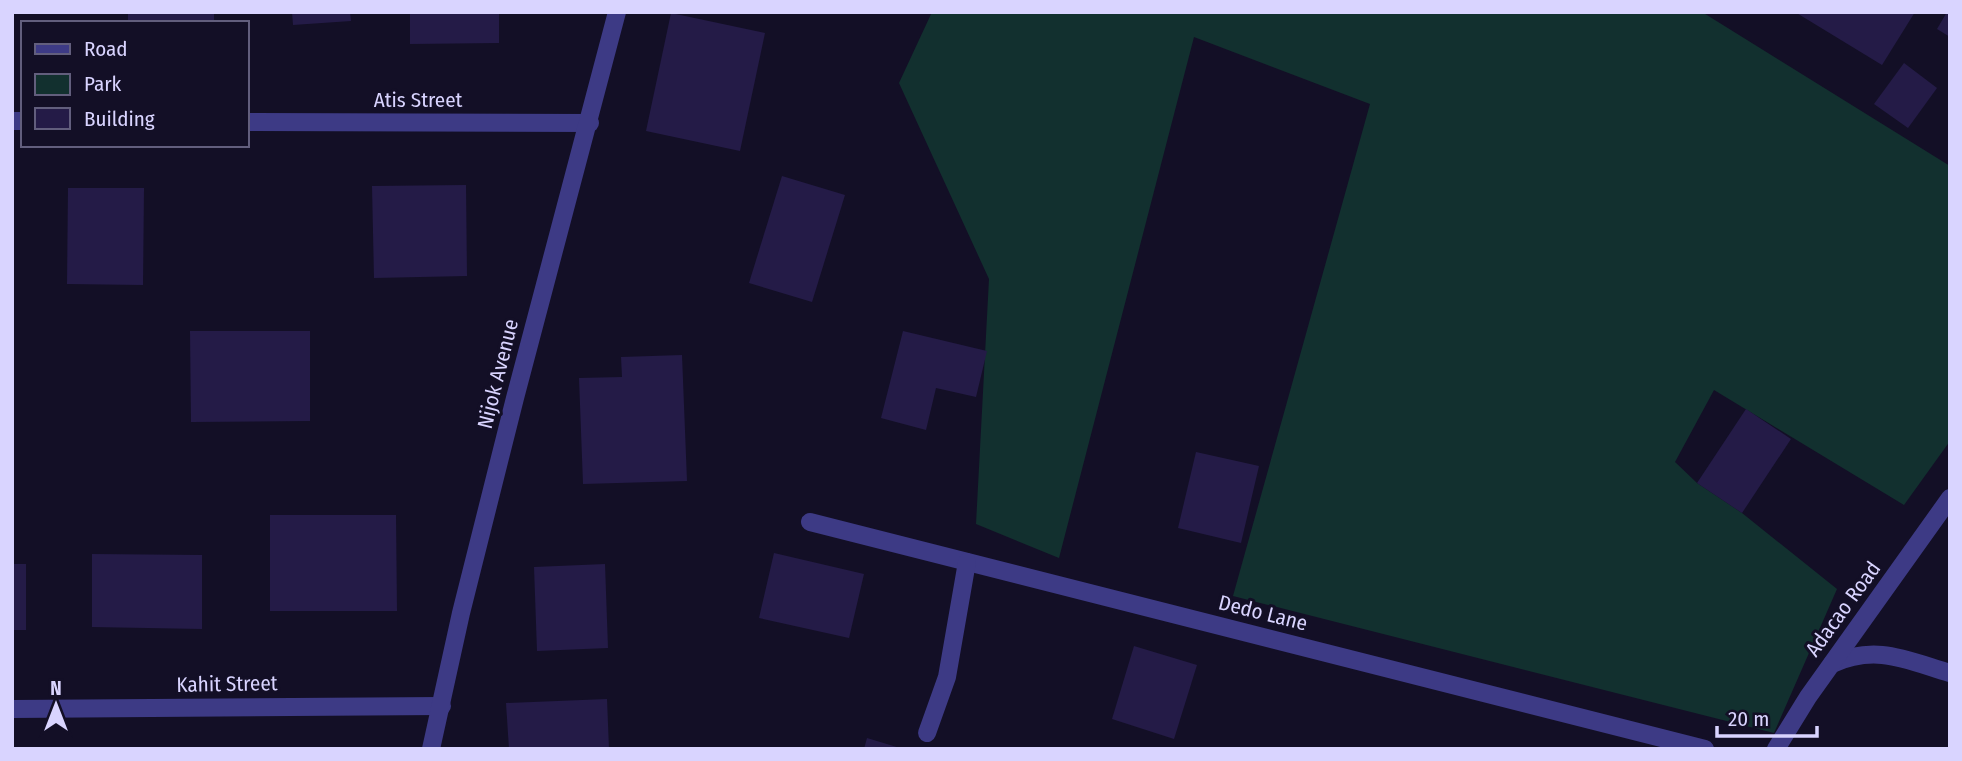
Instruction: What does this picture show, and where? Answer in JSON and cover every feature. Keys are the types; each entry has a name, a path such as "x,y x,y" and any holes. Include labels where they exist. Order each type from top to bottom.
{"street":[{"name":"Nijok Avenue","path":"431,749 461,613 514,398 561,217 590,123 617,12"},
{"name":"Atis Street","path":"248,122 590,123"},
{"name":"Adacao Road","path":"1776,749 1832,664 1950,498"},
{"name":"Dedo Lane","path":"810,522 1705,749"},
{"path":"927,733 947,677 967,562"},
{"path":"1832,664 1850,655 1884,654 1950,673"},
{"name":"Kahit Street","path":"12,709 442,706"}],"green space":[{"path":"932,12 1702,12 1950,166 1950,441 1904,505 1714,390 1675,462 1697,483 1742,513 1837,589 1774,733 1233,596 1370,104 1194,37 1059,558 976,524 989,279 899,83"}],"building":[{"path":"128,12 214,12 214,21 128,21"},
{"path":"292,12 350,12 351,21 293,25"},
{"path":"410,12 499,12 499,43 410,44"},
{"path":"1795,12 1915,12 1882,65"},
{"path":"1947,12 1950,12 1950,37 1937,29"},
{"path":"671,13 765,33 740,151 646,131"},
{"path":"1904,63 1937,88 1908,128 1874,104"},
{"path":"782,176 845,195 812,302 749,283"},
{"path":"466,185 467,276 374,278 372,186"},
{"path":"68,188 144,188 143,285 67,284"},
{"path":"190,331 310,331 310,421 191,422"},
{"path":"903,331 987,351 976,397 936,388 926,430 881,418"},
{"path":"682,355 687,481 583,484 579,378 622,377 621,357"},
{"path":"1746,409 1791,439 1742,513 1697,483"},
{"path":"1196,452 1259,466 1241,543 1178,528"},
{"path":"270,515 396,515 397,611 270,611"},
{"path":"774,553 864,574 849,638 759,618"},
{"path":"92,554 202,555 202,629 92,627"},
{"path":"12,564 26,564 26,630 12,630"},
{"path":"605,564 608,648 537,651 534,567"},
{"path":"1134,646 1197,665 1174,739 1112,719"},
{"path":"607,699 609,749 509,749 506,703"},
{"path":"867,738 900,748 900,749 864,749"}]}
